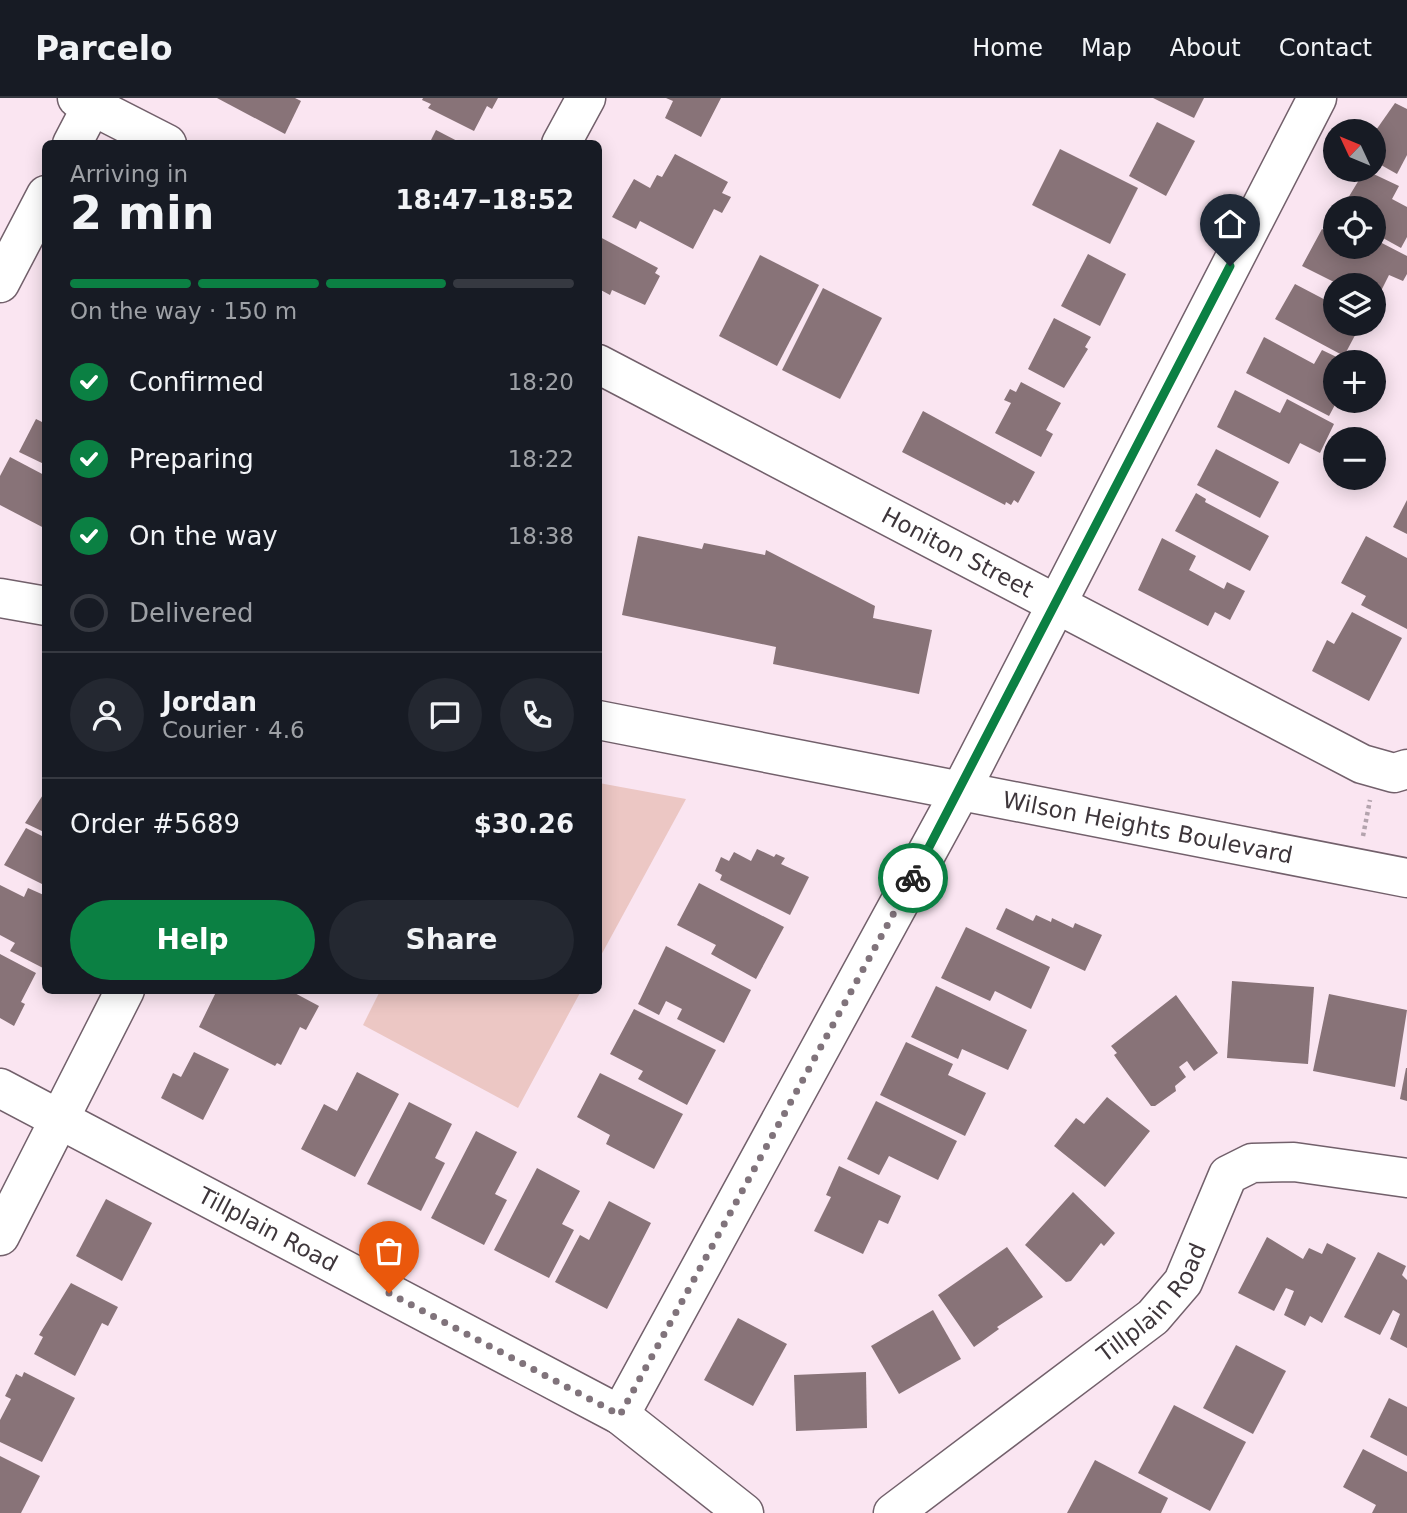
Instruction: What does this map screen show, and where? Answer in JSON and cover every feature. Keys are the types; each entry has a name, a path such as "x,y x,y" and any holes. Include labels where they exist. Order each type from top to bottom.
{"street":[{"path":"563,140 586,98"},
{"path":"620,1415 961,790 1317,98"},
{"path":"73,140 88,100 160,140"},
{"path":"0,283 42,203"},
{"name":"Honiton Street","path":"602,366 1362,764 1392,770"},
{"path":"0,598 42,605"},
{"name":"Wilson Heights Boulevard","path":"602,721 1407,878"},
{"path":"0,1236 123,994"},
{"name":"Tillplain Road","path":"0,1088 620,1415 744,1513"},
{"name":"Tillplain Road","path":"893,1513 1153,1317 1183,1282 1228,1175 1252,1163 1294,1162 1407,1178"}],"path":[{"path":"1358,868 1392,770"}],"shaded area":[{"path":"602,784 686,799 602,953"},
{"path":"378,994 579,994 518,1108 363,1025"}],"building":[{"path":"217,98 295,98 301,101 285,134"},
{"path":"498,98 492,109 487,106 474,131 428,108 431,104 422,100"},
{"path":"666,98 721,98 701,137 665,118 673,101"},
{"path":"1153,98 1204,98 1194,118"},
{"path":"1395,103 1407,109 1407,155 1397,174 1386,168 1386,119 1384,119"},
{"path":"1157,122 1195,141 1166,196 1129,176"},
{"path":"436,130 455,140 431,140"},
{"path":"1060,149 1138,188 1110,244 1032,205"},
{"path":"675,154 728,182 722,193 731,197 722,213 714,209 693,249 640,221 636,229 612,217 634,179 650,188 657,175 662,177"},
{"path":"1386,180 1399,186 1392,199 1407,207 1407,237 1401,248 1386,240 1386,196 1349,196 1358,182 1386,182"},
{"path":"1322,229 1323,259 1386,259 1386,245 1407,256 1407,274 1403,281 1389,275 1386,281 1386,273 1323,273 1323,276 1302,266"},
{"path":"602,238 658,268 655,273 660,276 645,305 612,290 610,295 602,291"},
{"path":"1088,254 1126,274 1100,326 1061,306"},
{"path":"760,255 819,285 777,366 719,336"},
{"path":"1295,284 1323,299 1323,336 1355,336 1347,350 1333,350 1275,319"},
{"path":"823,288 882,318 840,399 782,370"},
{"path":"1054,318 1091,337 1085,347 1088,349 1064,388 1028,369"},
{"path":"1264,337 1314,364 1323,350 1323,413 1246,373"},
{"path":"1021,382 1061,403 1046,430 1053,434 1041,457 995,433 1011,403 1004,400 1010,389 1016,392"},
{"path":"1235,390 1280,413 1287,399 1334,424 1333,427 1323,427 1323,447 1320,453 1300,443 1289,464 1217,427"},
{"path":"923,411 1035,472 1018,503 1014,500 1011,505 1006,502 1005,505 902,452"},
{"path":"36,419 42,422 42,463 19,452"},
{"path":"1216,449 1279,482 1260,518 1197,485"},
{"path":"10,457 42,474 42,527 0,505 0,476"},
{"path":"1196,493 1206,499 1205,502 1269,536 1250,571 1175,531"},
{"path":"1407,500 1407,534 1393,527"},
{"path":"638,536 702,549 704,543 765,555 766,550 875,606 873,618 932,630 919,694 773,664 776,647 622,615"},
{"path":"1366,536 1407,558 1407,629 1361,605 1366,596 1341,583"},
{"path":"1162,538 1196,556 1189,570 1224,589 1227,582 1245,591 1230,620 1215,612 1208,626 1138,590"},
{"path":"1352,612 1402,638 1369,701 1312,671 1327,640 1334,644"},
{"path":"42,796 42,831 25,823"},
{"path":"26,828 42,836 42,884 4,865"},
{"path":"757,849 774,857 776,854 785,858 781,864 809,877 790,915 720,880 722,875 715,871 721,857 729,861 734,852 751,861"},
{"path":"699,883 784,927 756,979 711,954 716,945 677,925"},
{"path":"0,885 24,897 28,888 42,894 42,967 10,951 15,943 0,935"},
{"path":"1006,908 1033,921 1036,915 1051,922 1052,918 1073,928 1075,923 1102,935 1085,971 996,929"},
{"path":"966,927 1050,967 1031,1009 995,991 990,1001 941,978"},
{"path":"666,946 751,990 724,1043 677,1019 682,1009 666,1001 659,1015 638,1004"},
{"path":"0,954 36,973 21,1002 25,1004 14,1026 0,1018"},
{"path":"1232,981 1314,987 1308,1064 1227,1058"},
{"path":"936,986 1027,1030 1008,1070 962,1049 958,1059 911,1037"},
{"path":"215,994 296,994 319,1006 306,1030 300,1027 281,1065 277,1063 275,1066 199,1027"},
{"path":"1329,994 1407,1010 1395,1087 1313,1071"},
{"path":"1176,995 1218,1053 1194,1071 1187,1061 1179,1067 1186,1077 1175,1086 1176,1091 1151,1106 1114,1055 1117,1053 1111,1046"},
{"path":"634,1009 716,1050 687,1105 638,1079 643,1071 610,1054"},
{"path":"906,1042 953,1064 948,1075 986,1093 965,1136 880,1095"},
{"path":"194,1052 229,1069 203,1120 161,1098 173,1073 181,1077"},
{"path":"1407,1068 1407,1101 1400,1099"},
{"path":"357,1072 399,1094 355,1177 301,1149 324,1104 337,1111"},
{"path":"600,1073 683,1114 654,1169 606,1144 610,1135 577,1117"},
{"path":"1107,1097 1150,1131 1105,1187 1054,1146 1076,1118 1084,1124"},
{"path":"876,1101 957,1141 938,1180 889,1156 879,1175 847,1159"},
{"path":"409,1102 452,1124 435,1158 445,1163 421,1211 367,1184"},
{"path":"476,1131 517,1152 495,1194 507,1200 484,1245 431,1218"},
{"path":"839,1166 901,1196 888,1224 879,1220 863,1254 814,1231 831,1197 826,1195"},
{"path":"537,1168 580,1191 562,1224 574,1230 549,1278 494,1250"},
{"path":"1073,1192 1115,1233 1104,1246 1101,1243 1071,1281 1066,1282 1025,1245"},
{"path":"106,1199 152,1223 122,1281 76,1256"},
{"path":"609,1201 651,1223 607,1309 555,1282 580,1235 589,1240"},
{"path":"1267,1237 1303,1259 1309,1248 1322,1254 1327,1243 1356,1258 1322,1323 1310,1316 1305,1326 1284,1315 1294,1291 1286,1288 1274,1311 1238,1293"},
{"path":"1007,1247 1043,1297 997,1327 999,1329 974,1347 938,1295"},
{"path":"1378,1252 1406,1266 1402,1275 1407,1280 1407,1348 1390,1339 1400,1314 1393,1310 1380,1335 1344,1317"},
{"path":"71,1283 118,1307 108,1326 102,1323 75,1376 34,1354 43,1337 39,1335"},
{"path":"933,1310 961,1359 899,1394 871,1346"},
{"path":"738,1318 787,1344 753,1406 704,1380"},
{"path":"1236,1345 1286,1371 1253,1434 1203,1408"},
{"path":"24,1372 75,1398 42,1462 0,1442 0,1420 11,1399 5,1396 16,1374 22,1377"},
{"path":"866,1372 867,1428 796,1431 794,1375"},
{"path":"1389,1398 1407,1407 1407,1456 1370,1437"},
{"path":"1174,1405 1246,1442 1210,1511 1138,1473"},
{"path":"1363,1449 1407,1472 1407,1513 1372,1513 1376,1505 1343,1487"},
{"path":"0,1456 40,1476 21,1513 0,1513"},
{"path":"1095,1460 1168,1498 1161,1513 1067,1513"}],"way so far":[{"path":"389,1293 620,1415 913,878"}],"route":[{"path":"913,878 980,754 1230,266"}]}
